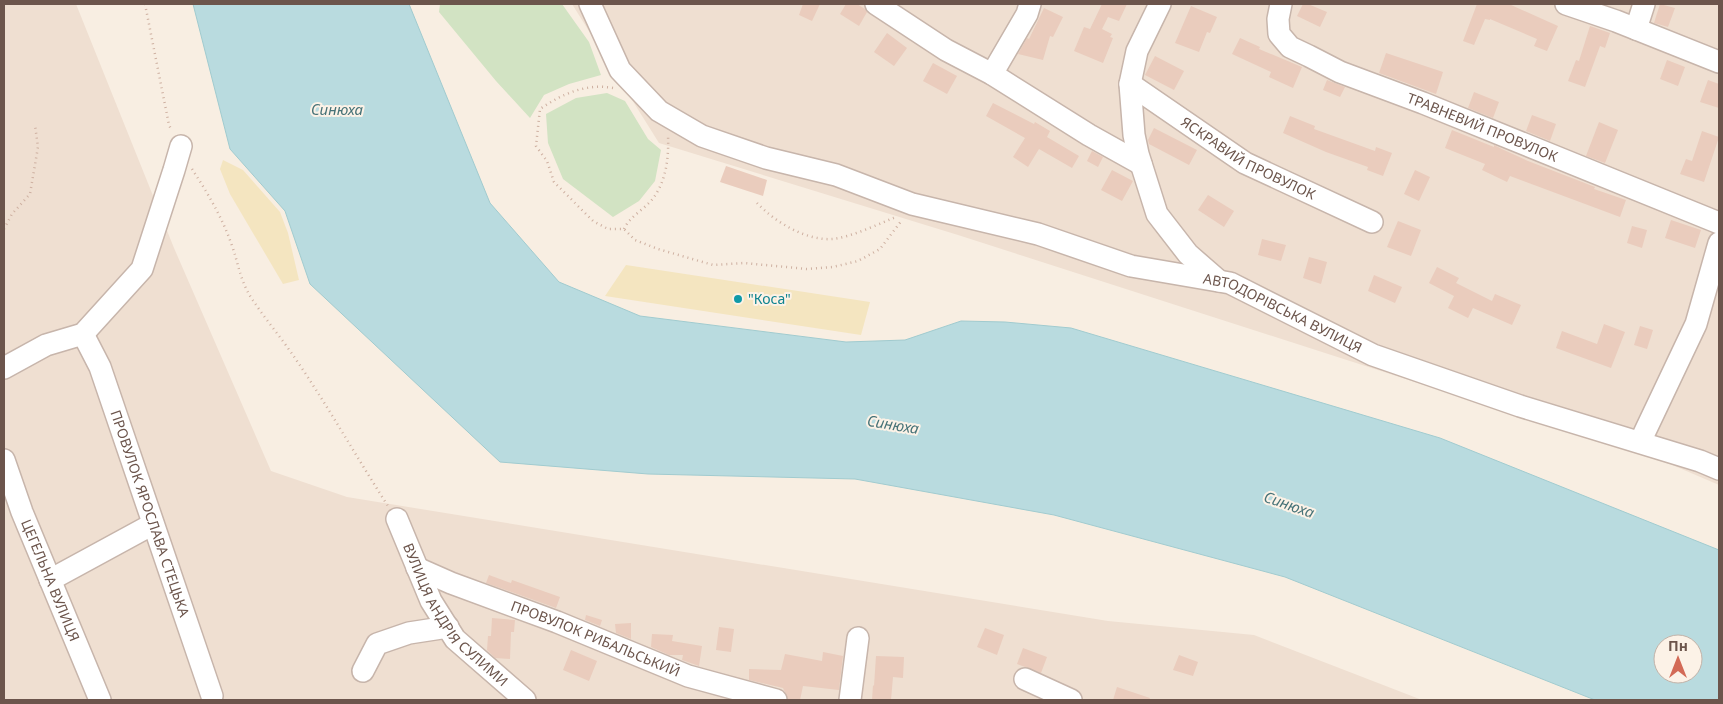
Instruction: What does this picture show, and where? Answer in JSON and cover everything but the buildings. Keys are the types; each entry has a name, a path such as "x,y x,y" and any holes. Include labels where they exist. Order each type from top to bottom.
{"street":[{"path":"876,4 946,50 992,74 1089,135 1141,164"},
{"path":"992,74 1027,14 1030,4"},
{"name":"АВТОДОРІВСЬКА ВУЛИЦЯ","path":"1160,4 1138,51 1130,84 1134,135 1157,214 1188,254 1219,281 1230,283 1372,354 1520,406 1640,442 1719,469"},
{"name":"ТРАВНЕВИЙ ПРОВУЛОК","path":"1281,4 1278,19 1279,34 1290,46 1340,72 1423,103 1719,222"},
{"path":"1566,4 1616,20 1719,62"},
{"path":"1636,29 1644,4"},
{"path":"597,7 620,70 658,111 702,136 766,158 836,175 909,208 1038,234 1131,266 1219,281"},
{"name":"ЯСКРАВИЙ ПРОВУЛОК","path":"1130,84 1245,163 1372,222"},
{"path":"4,368 46,345 83,334 142,269 180,146"},
{"path":"1640,442 1696,324 1719,243"},
{"name":"ПРОВУЛОК ЯРОСЛАВА СТЕЦЬКА","path":"83,334 100,367 212,696"},
{"name":"ЦЕГЕЛЬНА ВУЛИЦЯ","path":"4,460 22,512 100,700"},
{"name":"ВУЛИЦЯ АНДРІЯ СУЛИМИ","path":"397,519 431,601 455,639 525,700"},
{"path":"50,580 153,524"},
{"name":"ПРОВУЛОК РИБАЛЬСЬКИЙ","path":"418,568 451,583 557,622 688,676 776,700"},
{"path":"364,671 377,644 409,633 448,627"},
{"path":"850,700 858,638"},
{"path":"1025,679 1071,700"}],"path":[{"path":"145,4 169,125 184,156 222,221 232,243 239,275 252,299 333,415 366,473 397,519"},
{"path":"641,92 605,87 576,89 540,109 536,146 546,161 554,182 593,221 608,229 624,229 635,240 658,249 713,265 744,263 807,269 833,267 858,261 880,249 909,208"},
{"path":"624,229 651,200 664,178 669,158 668,133 664,114"},
{"path":"4,229 12,214 30,194 38,147 34,125"},
{"path":"757,203 790,229 819,238 833,238 862,231 909,208"}],"shaded area":[{"path":"4,4 76,4 174,248 271,471 347,497 1108,621 1254,635 1422,700 4,700"},
{"path":"572,4 1719,4 1719,485 1670,464 958,235 659,143"}],"green space":[{"path":"440,4 562,4 589,42 601,75 569,84 544,95 530,118 496,81 439,12"},
{"path":"607,93 625,101 648,139 661,150 655,181 639,201 613,217 563,179 548,143 546,114 576,98"}],"sand":[{"path":"223,160 243,170 280,212 288,233 299,280 283,284 230,194 220,169"},
{"name":"\"Коса\"","path":"626,265 870,302 861,335 605,296"}],"water":[{"name":"Синюха","path":"193,4 409,4 490,203 559,282 640,316 846,342 905,340 961,321 1005,322 1071,328 1440,438 1719,550 1719,700 1595,700 1285,577 1054,515 855,479 648,474 500,462 310,284 285,211 230,149"}],"place":[{"name":"\"Коса\"","path":"738,299"}]}
